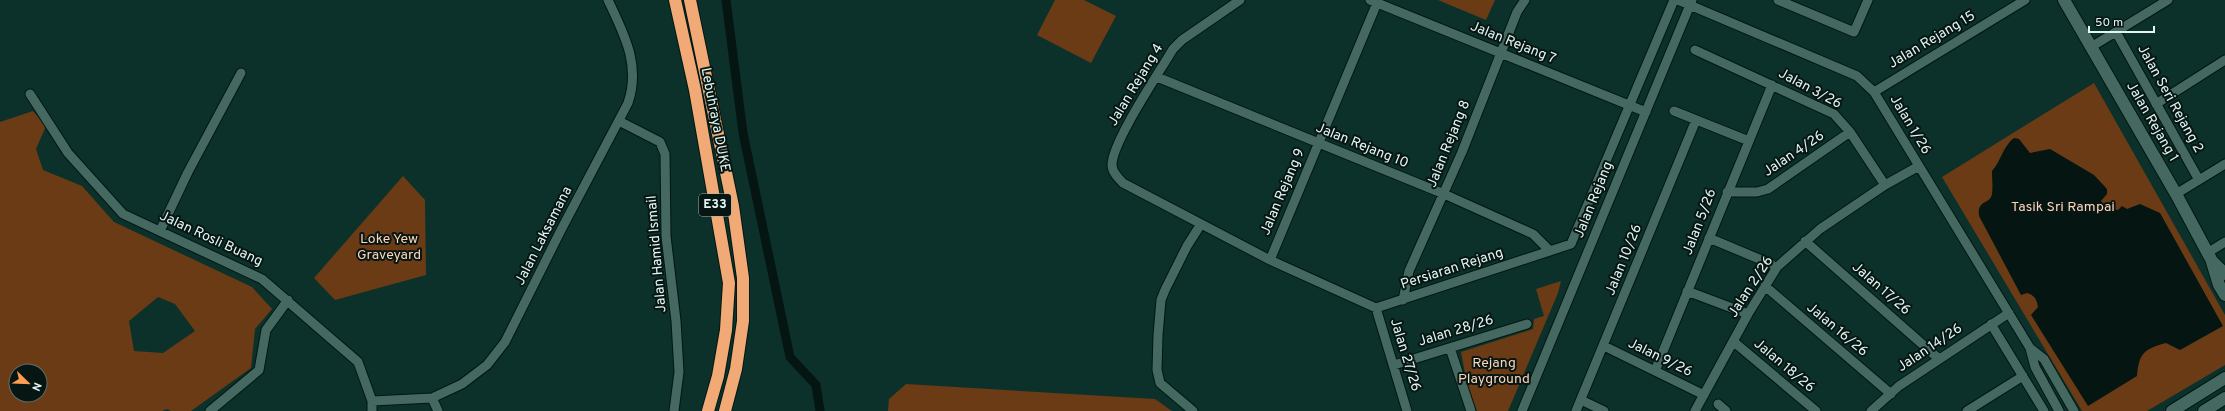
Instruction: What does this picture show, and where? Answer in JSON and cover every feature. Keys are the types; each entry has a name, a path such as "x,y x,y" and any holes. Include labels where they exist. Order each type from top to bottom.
{"highway":[{"name":"Lebuhraya DUKE","path":"675,0 695,90 729,283 726,330 718,376 708,411"},
{"name":"Lebuhraya DUKE","path":"690,0 733,206 743,278 743,321 736,369 725,411"}],"street":[{"name":"Jalan Laksamana","path":"372,401 432,398 462,384 488,365 505,342 561,230 619,121 632,91 634,65 631,53 608,0"},
{"name":"Jalan Rejang 4","path":"1201,224 1123,183 1116,176 1112,167 1115,148 1173,49 1182,40 1240,0"},
{"name":"Jalan Rejang 8","path":"1403,300 1409,271 1444,194 1517,12 1525,0"},
{"name":"Persiaran Rejang","path":"1376,308 1571,244 1674,0"},
{"name":"Jalan 1/26","path":"1678,0 1691,2 1857,76 1874,92 2030,348 2035,367 2059,411"},
{"path":"1778,0 1854,32 1868,0"},
{"name":"Jalan Rejang 15","path":"1874,92 2025,0"},
{"name":"Jalan Rejang 1","path":"2064,0 2176,194 2210,257 2219,285 2225,296"},
{"path":"2091,47 2168,0"},
{"name":"Jalan Rejang 7","path":"1374,2 1646,112"},
{"name":"Jalan Rejang 9","path":"1270,260 1374,2"},
{"name":"Jalan Rejang","path":"1522,411 1691,2"},
{"name":"Jalan Seri Rejang 2","path":"2116,32 2199,180"},
{"name":"Jalan 3/26","path":"1695,50 1834,114 1850,132 1885,185"},
{"path":"2156,104 2225,60"},
{"path":"1155,80 1171,83 1165,63"},
{"path":"160,231 188,172 241,73"},
{"name":"Jalan Rejang 10","path":"1171,83 1444,194 1533,234 1550,251"},
{"name":"Jalan 5/26","path":"1655,371 1772,85"},
{"name":"Jalan Rosli Buang","path":"30,94 68,153 123,214 262,279 358,362 372,401 372,411"},
{"path":"1674,112 1749,141"},
{"name":"Jalan 10/26","path":"1576,411 1696,120"},
{"name":"Jalan Hamid Ismail","path":"619,121 660,142 665,154 666,236 676,320 679,372 674,411"},
{"name":"Jalan 4/26","path":"1727,192 1757,192 1768,189 1850,132"},
{"path":"2176,194 2225,164"},
{"name":"Jalan 2/26","path":"1695,411 1748,314 1777,267 1805,241 1885,185 1919,166"},
{"path":"1193,411 1160,383 1157,370 1158,342 1163,295 1187,246 1201,224 1270,260 1376,308"},
{"path":"1709,238 1771,264"},
{"name":"Jalan 17/26","path":"1805,241 1938,358"},
{"path":"2210,257 2225,242"},
{"name":"Jalan Rejang 1","path":"2210,257 2225,274"},
{"name":"Jalan 16/26","path":"1765,286 1891,394"},
{"path":"1688,291 1748,314"},
{"path":"210,411 259,370 266,330 288,300"},
{"name":"Jalan 27/26","path":"1376,308 1408,411"},
{"name":"Jalan 14/26","path":"1871,411 1899,386 1938,358 2009,313"},
{"name":"Jalan 28/26","path":"1394,365 1527,324"},
{"path":"1992,324 2044,411"},
{"name":"Jalan 18/26","path":"1734,342 1816,411"},
{"name":"Jalan 9/26","path":"1604,346 1704,396"},
{"path":"1450,348 1471,411"},
{"name":"Jalan 1/26","path":"2030,348 2044,359 2074,411"},
{"path":"1967,411 2023,376"},
{"path":"2172,411 2225,378"},
{"path":"432,398 438,411"},
{"path":"2204,411 2225,398"},
{"path":"1581,400 1604,411"},
{"path":"1718,404 1726,411"}],"green space":[{"path":"1055,0 1084,0 1116,16 1091,63 1037,35"},
{"path":"1438,0 1495,0 1486,20"},
{"name":"Tasik Sri Rampai","path":"2094,83 2225,315 2225,365 2147,411 2082,411 1942,177"},
{"path":"33,111 46,126 36,149 43,170 82,186 114,222 252,287 272,309 255,329 251,368 191,411 171,411 167,409 162,411 0,411 0,122","holes":["158,297 175,304 195,331 163,353 134,351 129,321"]},
{"name":"Loke Yew Graveyard","path":"403,176 425,200 426,275 335,300 314,278"},
{"name":"Rejang Playground","path":"1561,281 1558,293 1508,411 1477,411 1468,389 1461,352 1533,329 1534,319 1544,316 1536,289"},
{"path":"906,384 1155,399 1172,411 888,411 889,399"}],"shaded area":[{"name":"Tasik Sri Rampai","path":"2014,138 2019,139 2030,153 2050,149 2094,175 2107,189 2107,194 2101,201 2106,208 2118,210 2122,206 2127,209 2140,204 2160,213 2223,326 2180,350 2166,343 2152,347 2141,357 2137,376 2088,406 2031,315 2038,307 2036,300 2032,295 2027,293 2021,295 1979,216 1980,207 1989,200 1992,194 1992,171 2007,145"}],"waterway":[{"path":"726,0 743,133 790,357 816,385 820,411"}]}
